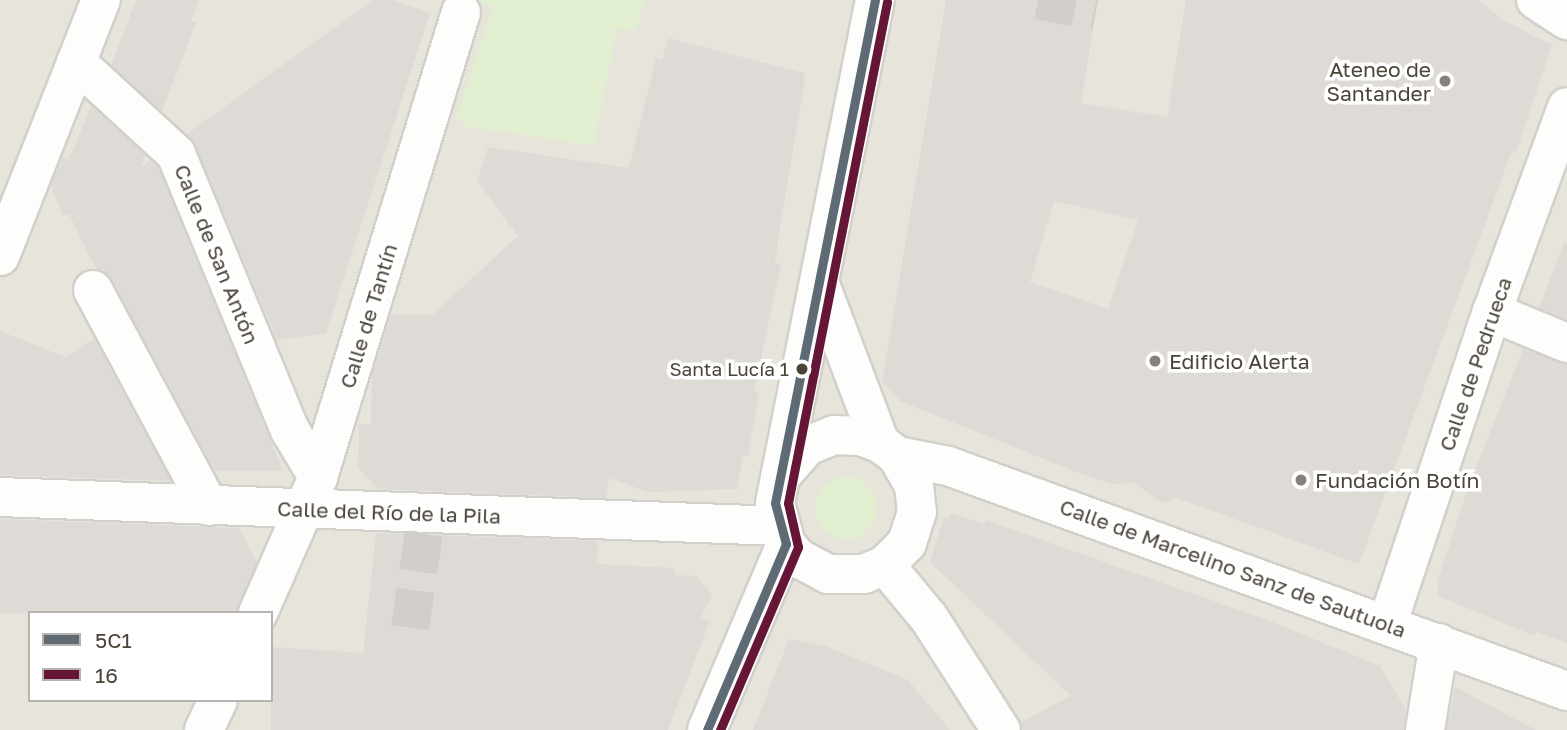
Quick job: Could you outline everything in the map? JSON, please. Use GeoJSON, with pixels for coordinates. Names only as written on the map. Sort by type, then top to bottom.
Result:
{"type":"FeatureCollection","features":[{"type":"Feature","properties":{"kind":"street"},"geometry":{"type":"LineString","coordinates":[[0,256],[75,62],[102,0]]}},
{"type":"Feature","properties":{"kind":"street"},"geometry":{"type":"LineString","coordinates":[[821,287],[888,450],[914,485],[917,512],[906,543],[885,565],[864,574],[828,574],[798,558],[782,535],[775,503],[821,287],[874,0]]}},
{"type":"Feature","properties":{"kind":"street"},"geometry":{"type":"LineString","coordinates":[[1536,0],[1567,20]]}},
{"type":"Feature","properties":{"kind":"street","name":"Calle de Tantín"},"geometry":{"type":"LineString","coordinates":[[259,611],[309,493],[461,13]]}},
{"type":"Feature","properties":{"kind":"street","name":"Calle de San Antón"},"geometry":{"type":"LineString","coordinates":[[75,62],[176,154],[290,430],[309,493]]}},
{"type":"Feature","properties":{"kind":"street","name":"Calle de Pedrueca"},"geometry":{"type":"LineString","coordinates":[[1388,622],[1492,312],[1567,107]]}},
{"type":"Feature","properties":{"kind":"street"},"geometry":{"type":"LineString","coordinates":[[93,290],[209,506]]}},
{"type":"Feature","properties":{"kind":"street"},"geometry":{"type":"LineString","coordinates":[[1492,312],[1567,343]]}},
{"type":"Feature","properties":{"kind":"street"},"geometry":{"type":"LineString","coordinates":[[780,477],[807,446],[834,435],[860,436],[888,450]]}},
{"type":"Feature","properties":{"kind":"street","name":"Calle de Marcelino Sanz de Sautuola"},"geometry":{"type":"LineString","coordinates":[[888,450],[948,466],[1388,622],[1567,691]]}},
{"type":"Feature","properties":{"kind":"street","name":"Calle del Río de la Pila"},"geometry":{"type":"LineString","coordinates":[[0,497],[209,506],[309,493],[782,535]]}},
{"type":"Feature","properties":{"kind":"street"},"geometry":{"type":"LineString","coordinates":[[707,730],[782,535]]}},
{"type":"Feature","properties":{"kind":"street"},"geometry":{"type":"LineString","coordinates":[[885,565],[929,618],[1001,730]]}},
{"type":"Feature","properties":{"kind":"street"},"geometry":{"type":"LineString","coordinates":[[1425,730],[1439,643]]}},
{"type":"Feature","properties":{"kind":"street"},"geometry":{"type":"LineString","coordinates":[[204,730],[217,702]]}},
{"type":"Feature","properties":{"kind":"shaded area"},"geometry":{"type":"Polygon","coordinates":[[[0,0],[1567,0],[1567,730],[0,730],[0,0]]]}},
{"type":"Feature","properties":{"kind":"green space"},"geometry":{"type":"Polygon","coordinates":[[[463,0],[644,0],[636,31],[617,29],[594,146],[464,126],[465,121],[456,119],[493,6],[463,0]]]}},
{"type":"Feature","properties":{"kind":"green space"},"geometry":{"type":"Polygon","coordinates":[[[840,477],[852,477],[868,486],[875,496],[875,520],[868,530],[852,539],[840,539],[829,534],[820,525],[815,514],[815,502],[820,491],[829,482],[840,477]]]}},
{"type":"Feature","properties":{"kind":"building"},"geometry":{"type":"Polygon","coordinates":[[[136,0],[199,0],[191,21],[196,23],[162,111],[111,65],[136,0]]]}},
{"type":"Feature","properties":{"kind":"building"},"geometry":{"type":"Polygon","coordinates":[[[373,0],[391,0],[430,13],[326,333],[277,340],[196,146],[187,134],[373,0]]]}},
{"type":"Feature","properties":{"kind":"building"},"geometry":{"type":"Polygon","coordinates":[[[946,0],[1098,0],[1081,103],[1167,117],[1186,0],[1479,0],[1501,19],[1552,45],[1516,153],[1512,151],[1359,564],[1177,498],[1162,503],[1134,483],[1111,484],[1081,474],[900,401],[882,382],[946,0]],[[1054,201],[1030,282],[1108,309],[1138,220],[1054,201]]]}},
{"type":"Feature","properties":{"kind":"building"},"geometry":{"type":"Polygon","coordinates":[[[668,38],[804,73],[775,263],[781,264],[754,392],[759,393],[748,456],[743,455],[737,489],[648,492],[609,478],[606,498],[378,489],[358,468],[359,424],[371,425],[372,375],[391,314],[432,315],[518,236],[477,181],[488,147],[629,168],[656,58],[662,59],[668,38]]]}},
{"type":"Feature","properties":{"kind":"building"},"geometry":{"type":"Polygon","coordinates":[[[91,106],[145,155],[140,168],[151,160],[158,167],[283,471],[215,471],[112,280],[96,269],[69,214],[63,216],[51,186],[63,157],[69,160],[91,106]]]}},
{"type":"Feature","properties":{"kind":"building"},"geometry":{"type":"Polygon","coordinates":[[[1564,243],[1567,243],[1567,319],[1539,308],[1564,243]]]}},
{"type":"Feature","properties":{"kind":"building"},"geometry":{"type":"Polygon","coordinates":[[[0,331],[65,357],[94,339],[171,481],[0,475],[0,331]]]}},
{"type":"Feature","properties":{"kind":"building"},"geometry":{"type":"Polygon","coordinates":[[[1523,349],[1567,364],[1567,643],[1536,632],[1535,636],[1438,596],[1438,580],[1468,488],[1523,349]]]}},
{"type":"Feature","properties":{"kind":"building"},"geometry":{"type":"Polygon","coordinates":[[[951,513],[984,524],[986,520],[1270,621],[1380,666],[1406,710],[1404,730],[1023,730],[1021,722],[1071,696],[930,562],[944,517],[949,519],[951,513]]]}},
{"type":"Feature","properties":{"kind":"building"},"geometry":{"type":"Polygon","coordinates":[[[0,519],[239,528],[257,562],[237,611],[0,613],[0,519]]]}},
{"type":"Feature","properties":{"kind":"building"},"geometry":{"type":"Polygon","coordinates":[[[376,533],[599,541],[596,564],[675,568],[675,575],[696,576],[712,595],[701,618],[710,621],[668,730],[271,730],[273,647],[363,653],[376,533]]]}},
{"type":"Feature","properties":{"kind":"building"},"geometry":{"type":"Polygon","coordinates":[[[789,639],[825,646],[908,680],[950,730],[753,730],[789,639]]]}},
{"type":"Feature","properties":{"kind":"building"},"geometry":{"type":"Polygon","coordinates":[[[1455,687],[1536,730],[1447,730],[1455,687]]]}},
{"type":"Feature","properties":{"kind":"tunnel"},"geometry":{"type":"LineString","coordinates":[[1038,0],[1096,12]]}},
{"type":"Feature","properties":{"kind":"tunnel"},"geometry":{"type":"LineString","coordinates":[[410,628],[427,512]]}},
{"type":"Feature","properties":{"kind":"transit line","name":"5C1"},"geometry":{"type":"LineString","coordinates":[[786,544],[775,503],[875,0]]}},
{"type":"Feature","properties":{"kind":"transit line","name":"16"},"geometry":{"type":"LineString","coordinates":[[720,730],[798,547],[788,503],[887,2]]}},
{"type":"Feature","properties":{"kind":"transit line","name":"5C1"},"geometry":{"type":"LineString","coordinates":[[707,730],[786,544]]}},
{"type":"Feature","properties":{"kind":"place","name":"Ateneo de Santander"},"geometry":{"type":"Point","coordinates":[1445,81]}},
{"type":"Feature","properties":{"kind":"place","name":"Edificio Alerta"},"geometry":{"type":"Point","coordinates":[1155,361]}},
{"type":"Feature","properties":{"kind":"place","name":"Santa Lucía 1"},"geometry":{"type":"Point","coordinates":[802,369]}},
{"type":"Feature","properties":{"kind":"place","name":"Fundación Botín"},"geometry":{"type":"Point","coordinates":[1301,480]}}]}
